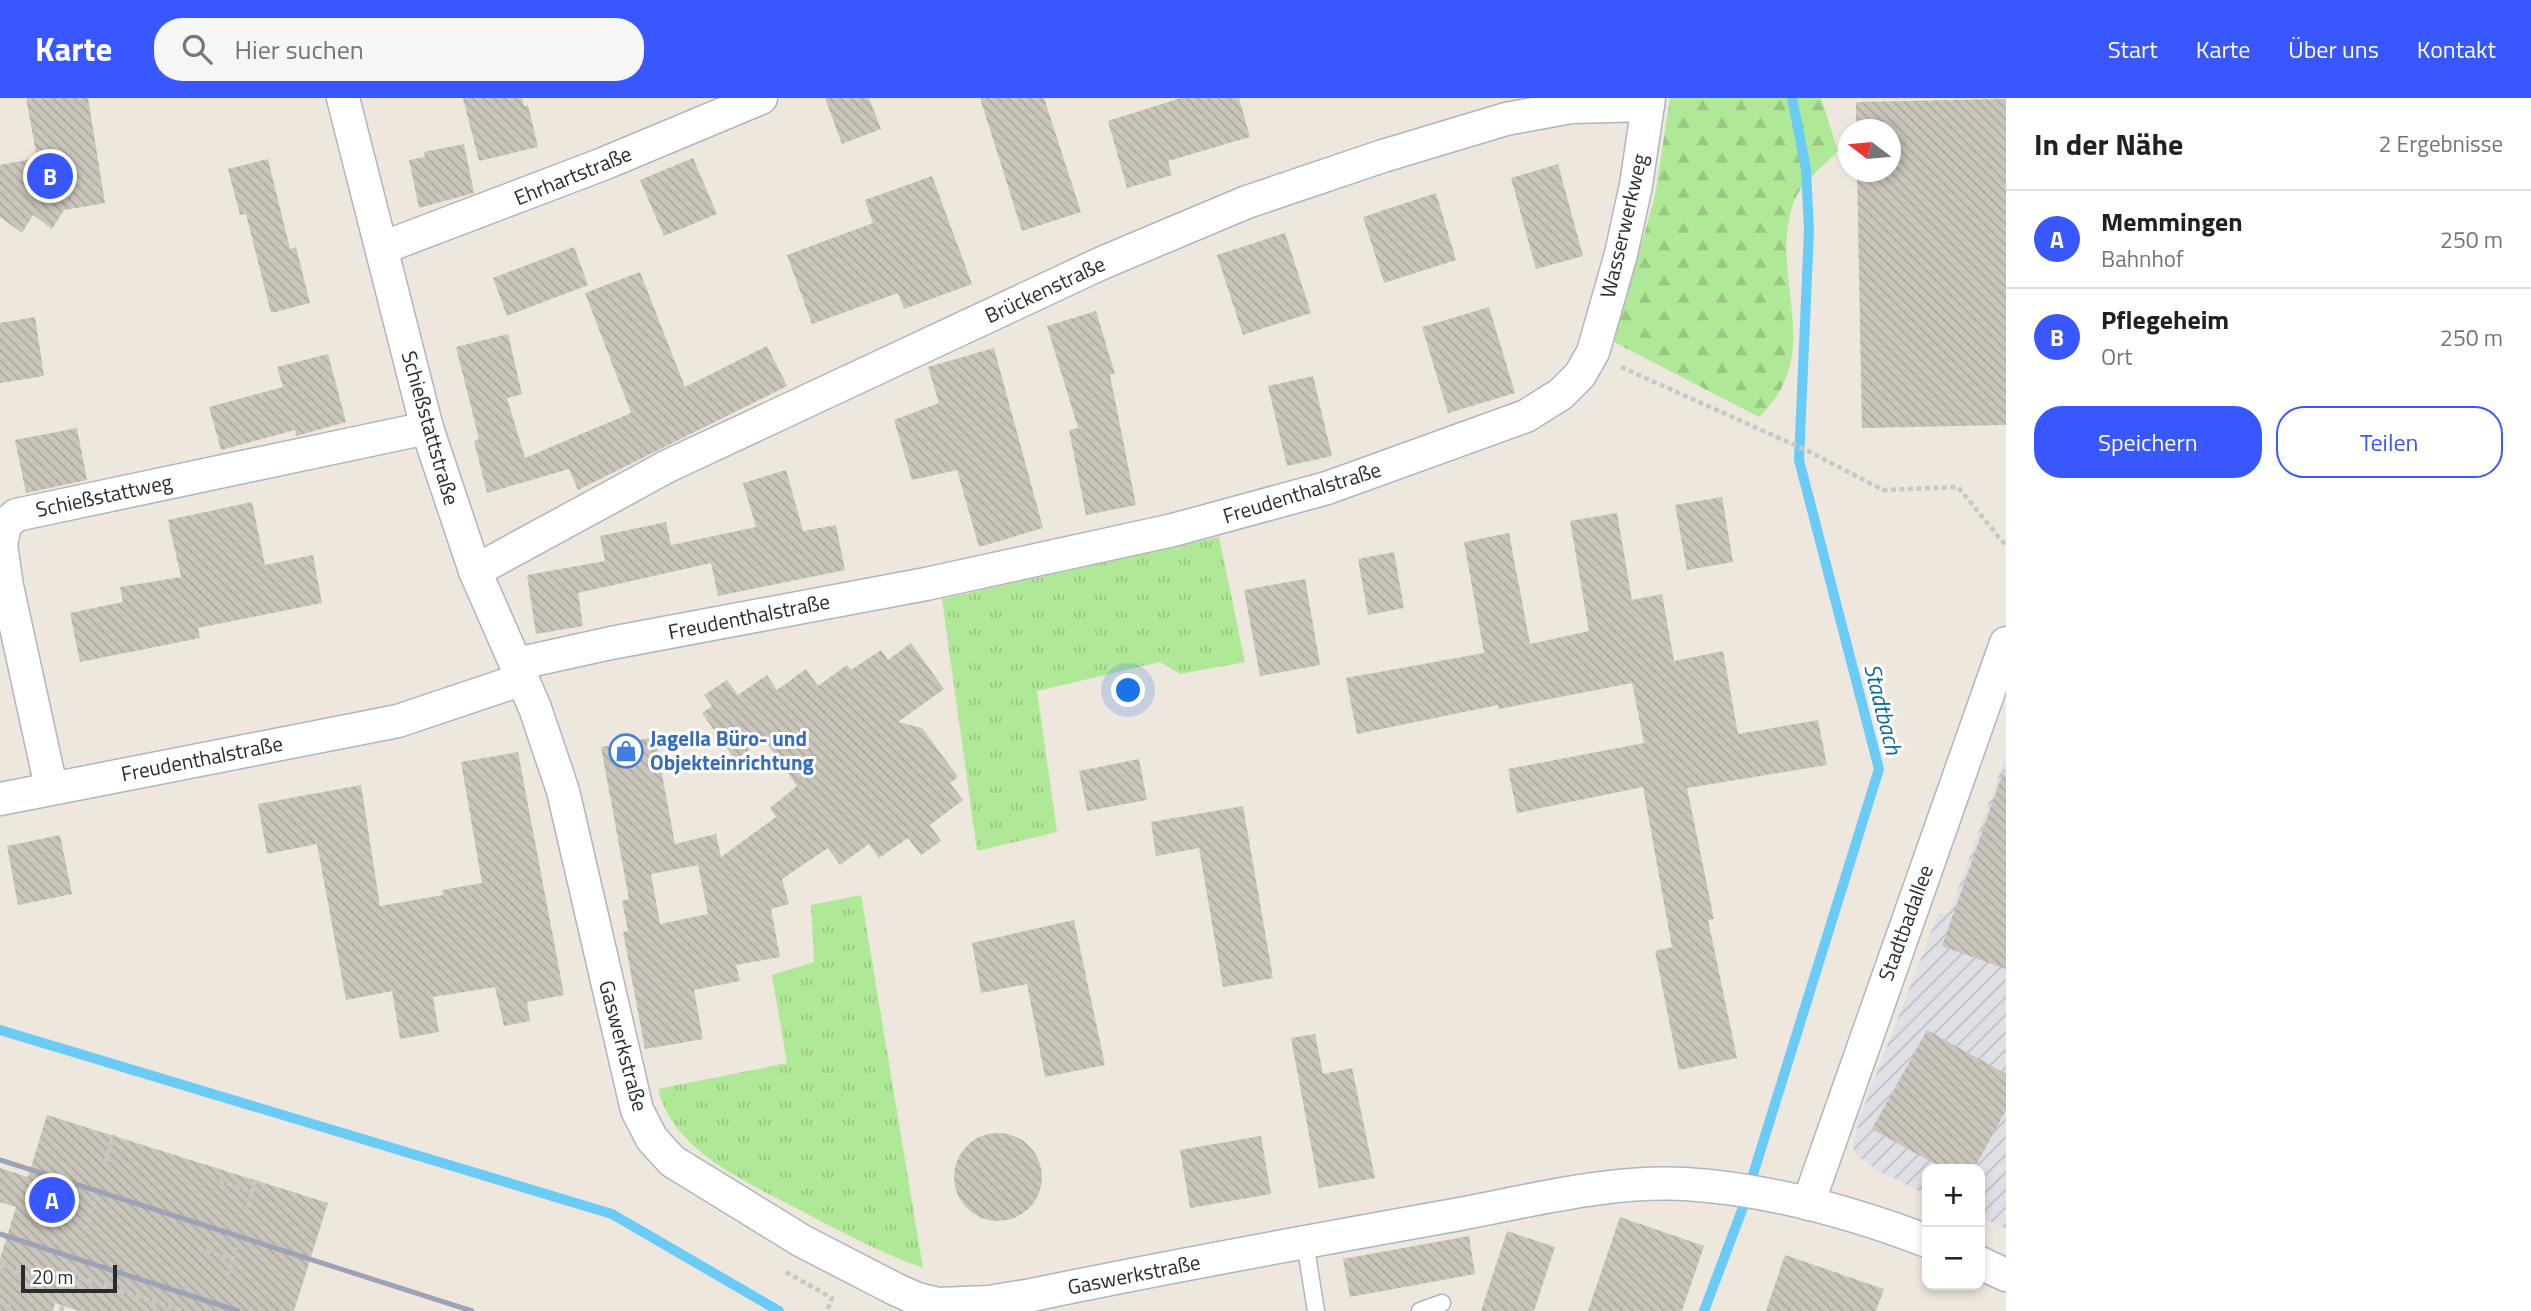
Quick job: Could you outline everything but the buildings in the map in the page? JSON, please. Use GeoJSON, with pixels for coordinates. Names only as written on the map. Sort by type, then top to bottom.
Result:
{"type":"FeatureCollection","features":[{"type":"Feature","properties":{"kind":"street","name":"Schießstattstraße"},"geometry":{"type":"LineString","coordinates":[[343,98],[427,428],[475,571],[550,747]]}},
{"type":"Feature","properties":{"kind":"street","name":"Ehrhartstraße"},"geometry":{"type":"LineString","coordinates":[[382,248],[603,164],[761,98]]}},
{"type":"Feature","properties":{"kind":"street","name":"Wasserwerkweg"},"geometry":{"type":"LineString","coordinates":[[1592,352],[1623,242],[1649,101]]}},
{"type":"Feature","properties":{"kind":"street","name":"Brückenstraße"},"geometry":{"type":"LineString","coordinates":[[475,571],[668,466],[1102,263],[1247,202],[1383,156],[1506,119],[1571,107],[1649,101]]}},
{"type":"Feature","properties":{"kind":"street","name":"Freudenthalstraße"},"geometry":{"type":"LineString","coordinates":[[0,799],[398,721],[519,671],[611,643],[926,584],[1278,503],[1377,471],[1526,416],[1561,394],[1580,375],[1592,352]]}},
{"type":"Feature","properties":{"kind":"street","name":"Schießstattweg"},"geometry":{"type":"LineString","coordinates":[[51,787],[7,586],[1,545],[5,525],[16,515],[427,428]]}},
{"type":"Feature","properties":{"kind":"street","name":"Stadtbadallee"},"geometry":{"type":"LineString","coordinates":[[1808,1204],[2006,643]]}},
{"type":"Feature","properties":{"kind":"street","name":"Gaswerkstraße"},"geometry":{"type":"LineString","coordinates":[[550,747],[563,791],[637,1110],[652,1139],[672,1161],[691,1174],[802,1241],[917,1299],[939,1304],[989,1302],[1607,1188],[1650,1184],[1726,1188],[1769,1196],[1808,1204],[1922,1239]]}},
{"type":"Feature","properties":{"kind":"street"},"geometry":{"type":"LineString","coordinates":[[1985,1265],[2006,1275]]}},
{"type":"Feature","properties":{"kind":"lane"},"geometry":{"type":"LineString","coordinates":[[1306,1242],[1316,1311]]}},
{"type":"Feature","properties":{"kind":"lane"},"geometry":{"type":"LineString","coordinates":[[1420,1311],[1442,1303]]}},
{"type":"Feature","properties":{"kind":"path"},"geometry":{"type":"LineString","coordinates":[[1592,352],[1831,462],[1882,490],[1958,486],[2006,545]]}},
{"type":"Feature","properties":{"kind":"path"},"geometry":{"type":"LineString","coordinates":[[106,1161],[114,1135]]}},
{"type":"Feature","properties":{"kind":"path"},"geometry":{"type":"LineString","coordinates":[[110,1147],[119,1150]]}},
{"type":"Feature","properties":{"kind":"path"},"geometry":{"type":"LineString","coordinates":[[248,1207],[256,1179]]}},
{"type":"Feature","properties":{"kind":"path"},"geometry":{"type":"LineString","coordinates":[[219,1181],[252,1192]]}},
{"type":"Feature","properties":{"kind":"path"},"geometry":{"type":"LineString","coordinates":[[85,1230],[95,1197]]}},
{"type":"Feature","properties":{"kind":"path"},"geometry":{"type":"LineString","coordinates":[[90,1214],[99,1217]]}},
{"type":"Feature","properties":{"kind":"path"},"geometry":{"type":"LineString","coordinates":[[227,1276],[237,1242]]}},
{"type":"Feature","properties":{"kind":"path"},"geometry":{"type":"LineString","coordinates":[[198,1248],[232,1259]]}},
{"type":"Feature","properties":{"kind":"path"},"geometry":{"type":"LineString","coordinates":[[0,1265],[76,1290]]}},
{"type":"Feature","properties":{"kind":"path"},"geometry":{"type":"LineString","coordinates":[[61,1311],[74,1265]]}},
{"type":"Feature","properties":{"kind":"path"},"geometry":{"type":"LineString","coordinates":[[785,1271],[832,1298],[827,1311]]}},
{"type":"Feature","properties":{"kind":"path"},"geometry":{"type":"LineString","coordinates":[[71,1275],[184,1311]]}},
{"type":"Feature","properties":{"kind":"path"},"geometry":{"type":"LineString","coordinates":[[0,1299],[13,1311]]}},
{"type":"Feature","properties":{"kind":"shaded area"},"geometry":{"type":"Polygon","coordinates":[[[2006,755],[2006,1229],[1985,1219],[1985,1164],[1922,1164],[1922,1192],[1877,1170],[1856,1155],[1853,1147],[1859,1119],[1938,914],[1950,912],[2006,755]]]}},
{"type":"Feature","properties":{"kind":"green space"},"geometry":{"type":"Polygon","coordinates":[[[1670,98],[1821,98],[1838,151],[1808,180],[1795,199],[1788,228],[1787,256],[1793,339],[1790,365],[1779,392],[1759,417],[1614,342],[1655,196],[1670,98]]]}},
{"type":"Feature","properties":{"kind":"green space"},"geometry":{"type":"Polygon","coordinates":[[[1219,537],[1245,662],[1180,674],[1160,662],[1037,691],[1057,832],[977,851],[942,599],[1219,537]]]}},
{"type":"Feature","properties":{"kind":"green space"},"geometry":{"type":"Polygon","coordinates":[[[861,895],[923,1268],[840,1231],[731,1173],[694,1146],[678,1129],[666,1110],[658,1089],[787,1063],[772,975],[814,962],[811,905],[861,895]]]}},
{"type":"Feature","properties":{"kind":"waterway","name":"Stadtbach"},"geometry":{"type":"LineString","coordinates":[[1704,1311],[1742,1210],[1879,769],[1799,460],[1809,230],[1806,169],[1792,98]]}},
{"type":"Feature","properties":{"kind":"waterway"},"geometry":{"type":"LineString","coordinates":[[0,1030],[612,1214],[779,1311]]}},
{"type":"Feature","properties":{"kind":"railway"},"geometry":{"type":"LineString","coordinates":[[0,1160],[472,1311]]}},
{"type":"Feature","properties":{"kind":"railway"},"geometry":{"type":"LineString","coordinates":[[0,1234],[238,1311]]}},
{"type":"Feature","properties":{"kind":"place","name":"Pflegeheim"},"geometry":{"type":"Point","coordinates":[50,176]}},
{"type":"Feature","properties":{"kind":"place","name":"Jagella Büro- und Objekteinrichtung"},"geometry":{"type":"Point","coordinates":[626,751]}},
{"type":"Feature","properties":{"kind":"place","name":"Memmingen"},"geometry":{"type":"Point","coordinates":[52,1200]}}]}
